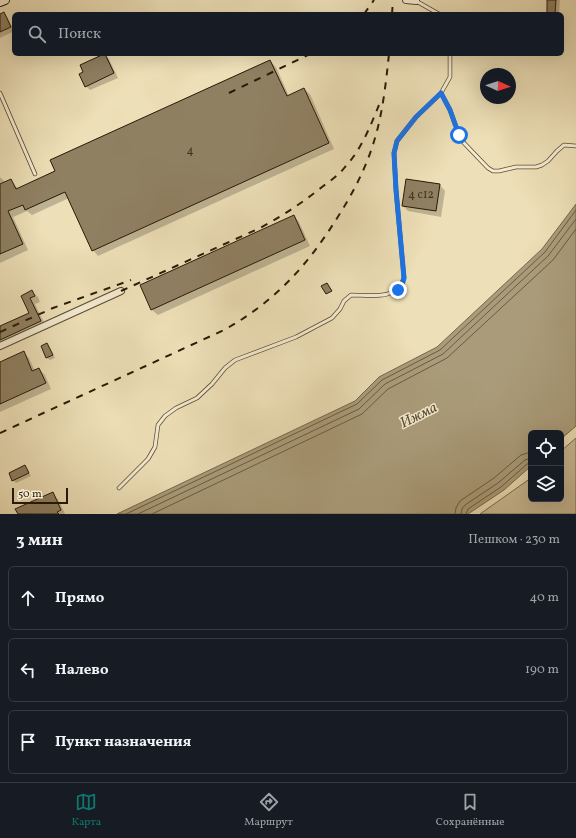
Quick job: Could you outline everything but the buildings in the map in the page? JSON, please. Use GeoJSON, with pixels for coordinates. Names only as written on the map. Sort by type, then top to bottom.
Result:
{"type":"FeatureCollection","features":[{"type":"Feature","properties":{"kind":"main road"},"geometry":{"type":"LineString","coordinates":[[0,2],[5,0]]}},
{"type":"Feature","properties":{"kind":"street"},"geometry":{"type":"LineString","coordinates":[[406,0],[418,0]]}},
{"type":"Feature","properties":{"kind":"street"},"geometry":{"type":"LineString","coordinates":[[0,346],[121,291]]}},
{"type":"Feature","properties":{"kind":"lane"},"geometry":{"type":"LineString","coordinates":[[418,0],[436,12]]}},
{"type":"Feature","properties":{"kind":"lane"},"geometry":{"type":"LineString","coordinates":[[119,488],[148,459],[155,447],[158,425],[164,416],[176,408],[197,398],[212,384],[225,368],[235,360],[296,337],[332,318],[340,309],[344,301],[351,295],[387,295],[398,290],[402,285],[404,278],[394,153],[397,141],[416,117],[441,93],[450,77],[450,56]]}},
{"type":"Feature","properties":{"kind":"lane"},"geometry":{"type":"LineString","coordinates":[[0,93],[35,174]]}},
{"type":"Feature","properties":{"kind":"lane"},"geometry":{"type":"LineString","coordinates":[[441,93],[464,143],[488,168],[493,171],[499,172],[516,166],[542,165],[564,145],[576,146]]}},
{"type":"Feature","properties":{"kind":"shaded area"},"geometry":{"type":"Polygon","coordinates":[[[576,438],[576,514],[480,514],[528,480],[528,502],[564,502],[564,448],[576,438]]]}},
{"type":"Feature","properties":{"kind":"water","name":"Ижма"},"geometry":{"type":"Polygon","coordinates":[[[576,204],[576,426],[564,436],[564,430],[528,430],[528,469],[504,490],[468,514],[117,514],[355,401],[379,377],[437,347],[542,249],[576,204]]]}},
{"type":"Feature","properties":{"kind":"railway"},"geometry":{"type":"LineString","coordinates":[[365,12],[374,0]]}},
{"type":"Feature","properties":{"kind":"railway"},"geometry":{"type":"LineString","coordinates":[[392,12],[393,0]]}},
{"type":"Feature","properties":{"kind":"railway"},"geometry":{"type":"LineString","coordinates":[[229,93],[306,56]]}},
{"type":"Feature","properties":{"kind":"railway"},"geometry":{"type":"LineString","coordinates":[[0,433],[224,330],[243,319],[275,294],[303,266],[315,250],[339,215],[360,178],[378,128],[389,56]]}},
{"type":"Feature","properties":{"kind":"railway"},"geometry":{"type":"LineString","coordinates":[[121,291],[260,228],[307,198],[343,170],[351,160],[365,138],[379,105]]}},
{"type":"Feature","properties":{"kind":"railway"},"geometry":{"type":"LineString","coordinates":[[0,332],[53,308],[131,280]]}},
{"type":"Feature","properties":{"kind":"route"},"geometry":{"type":"LineString","coordinates":[[398,290],[402,285],[404,278],[394,153],[397,141],[416,117],[441,93],[450,110],[459,135]]}}]}
